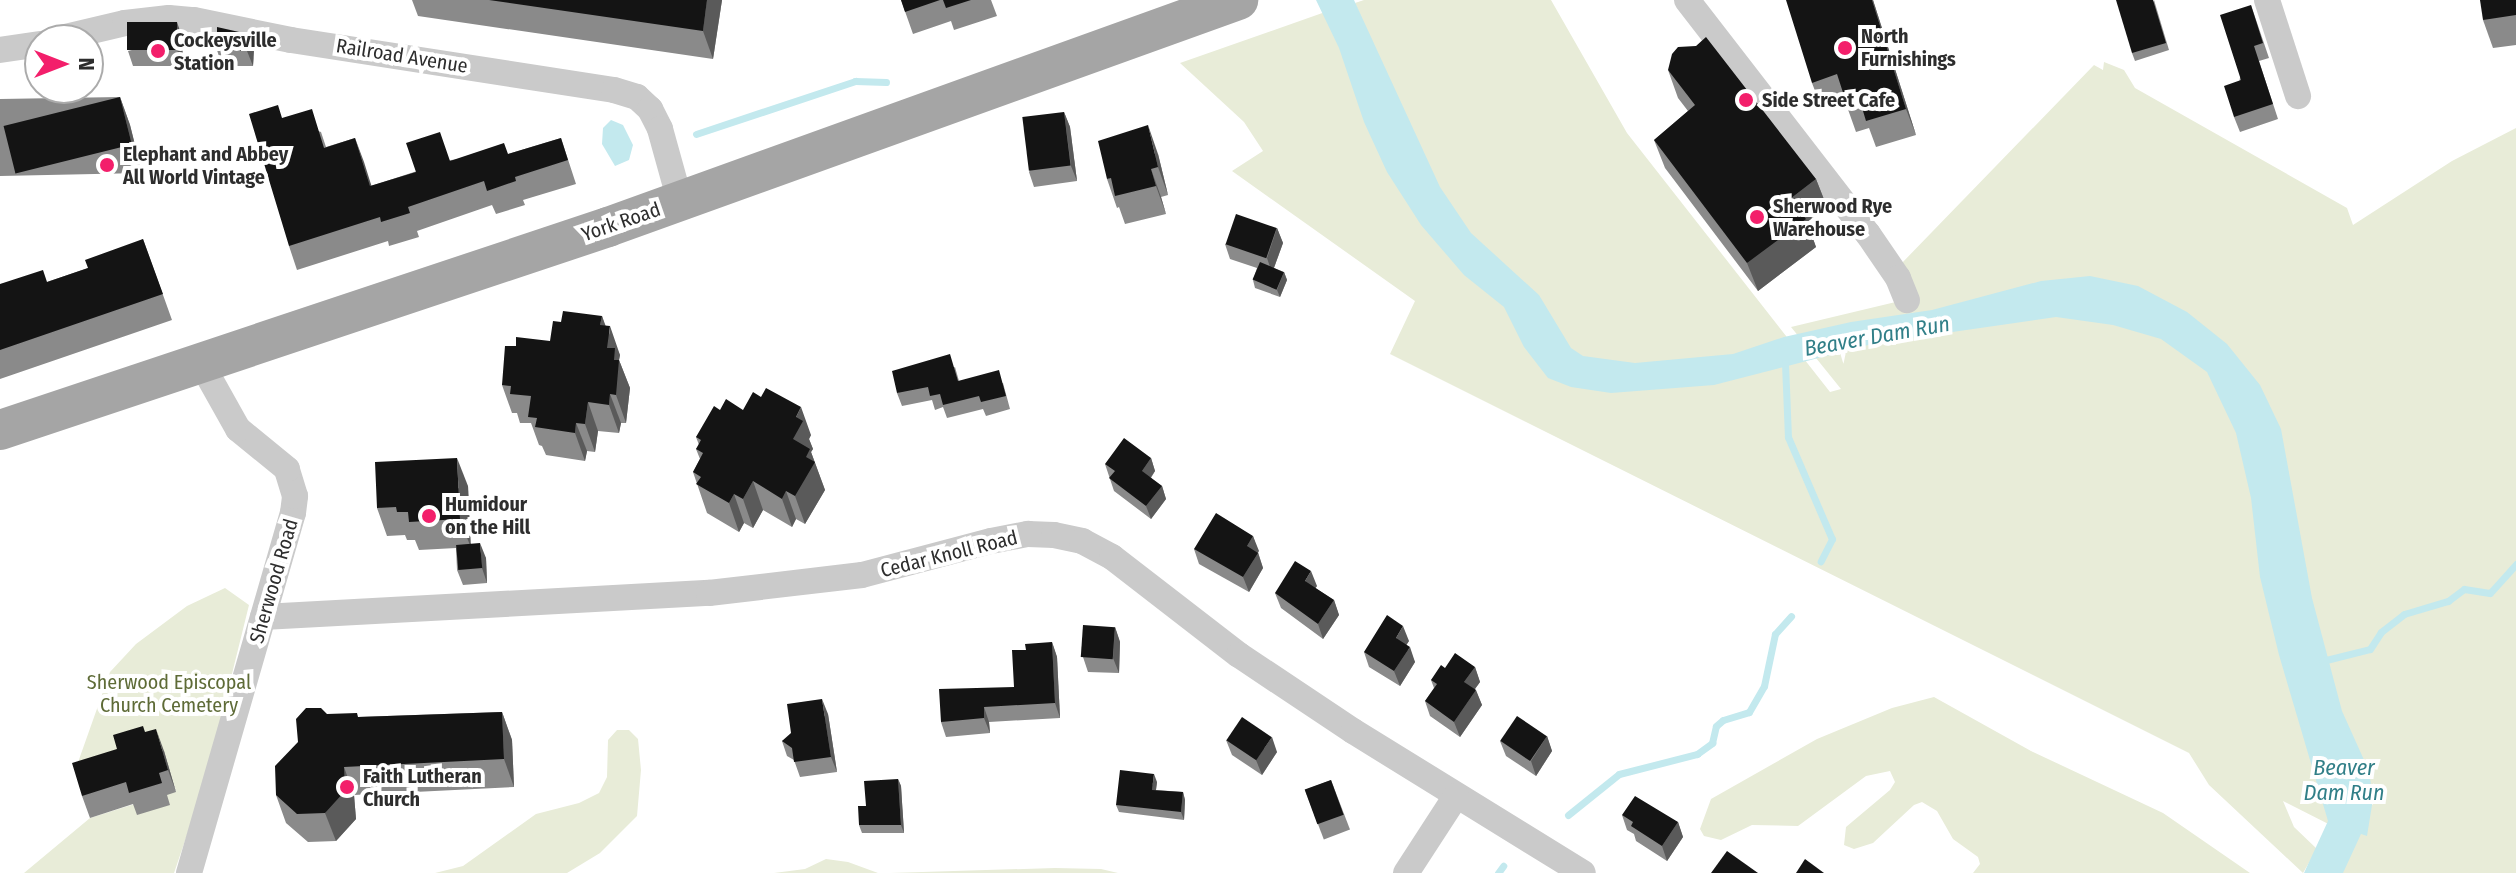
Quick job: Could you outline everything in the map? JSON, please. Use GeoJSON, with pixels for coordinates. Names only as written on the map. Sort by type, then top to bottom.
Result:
{"type":"FeatureCollection","features":[{"type":"Feature","properties":{"kind":"main road","name":"York Road"},"geometry":{"type":"LineString","coordinates":[[0,430],[680,201],[1222,6]]}},
{"type":"Feature","properties":{"kind":"street"},"geometry":{"type":"LineString","coordinates":[[1687,0],[1868,234],[1898,278],[1907,300]]}},
{"type":"Feature","properties":{"kind":"street"},"geometry":{"type":"LineString","coordinates":[[2267,0],[2298,96]]}},
{"type":"Feature","properties":{"kind":"street","name":"Railroad Avenue"},"geometry":{"type":"LineString","coordinates":[[104,28],[169,18],[194,20],[291,40],[614,90],[637,97],[650,109],[660,129],[680,201]]}},
{"type":"Feature","properties":{"kind":"street"},"geometry":{"type":"LineString","coordinates":[[0,50],[24,46]]}},
{"type":"Feature","properties":{"kind":"street","name":"Sherwood Road"},"geometry":{"type":"LineString","coordinates":[[189,873],[293,513],[293,480],[277,458],[238,429],[201,363]]}},
{"type":"Feature","properties":{"kind":"street","name":"Cedar Knoll Road"},"geometry":{"type":"LineString","coordinates":[[263,617],[644,598],[761,588],[862,575],[1028,534],[1054,535],[1082,541],[1112,557],[1239,655],[1456,796],[1583,873]]}},
{"type":"Feature","properties":{"kind":"street"},"geometry":{"type":"LineString","coordinates":[[1406,873],[1456,796]]}},
{"type":"Feature","properties":{"kind":"green space"},"geometry":{"type":"Polygon","coordinates":[[[1364,0],[1551,0],[1627,133],[1830,392],[1841,389],[1791,327],[1904,300],[1900,265],[2094,65],[2103,70],[2104,62],[2124,70],[2135,88],[2347,208],[2353,225],[2452,161],[2516,128],[2516,873],[2328,873],[2358,839],[2283,801],[2294,827],[2317,849],[2303,873],[2209,785],[2189,753],[1390,354],[1415,301],[1232,171],[1263,151],[1244,122],[1180,63],[1328,11],[1365,26],[1355,3],[1364,0]]]}},
{"type":"Feature","properties":{"kind":"green space","name":"Sherwood Episcopal Church Cemetery"},"geometry":{"type":"Polygon","coordinates":[[[225,588],[249,605],[206,779],[174,873],[24,873],[90,818],[176,791],[163,751],[76,768],[110,672],[136,644],[187,606],[225,588]]]}},
{"type":"Feature","properties":{"kind":"green space"},"geometry":{"type":"Polygon","coordinates":[[[1934,697],[2031,751],[2163,813],[2250,873],[1973,873],[1980,864],[1978,857],[1953,839],[1937,811],[1922,802],[1914,805],[1873,843],[1854,849],[1844,845],[1846,827],[1890,790],[1895,782],[1890,771],[1866,776],[1798,826],[1752,825],[1721,840],[1704,836],[1700,829],[1711,799],[1817,739],[1892,708],[1934,697]]]}},
{"type":"Feature","properties":{"kind":"green space"},"geometry":{"type":"Polygon","coordinates":[[[617,730],[629,730],[638,739],[641,770],[637,816],[600,853],[567,873],[435,873],[463,866],[536,814],[579,803],[599,793],[607,777],[608,740],[617,730]]]}},
{"type":"Feature","properties":{"kind":"green space"},"geometry":{"type":"Polygon","coordinates":[[[826,859],[848,862],[878,873],[774,873],[805,869],[826,859]]]}},
{"type":"Feature","properties":{"kind":"green space"},"geometry":{"type":"Polygon","coordinates":[[[1101,869],[1118,873],[890,873],[1101,869]]]}},
{"type":"Feature","properties":{"kind":"water","name":"Beaver Dam Run"},"geometry":{"type":"Polygon","coordinates":[[[1316,0],[1354,0],[1440,187],[1471,233],[1539,295],[1571,348],[1583,356],[1635,363],[1733,354],[1784,337],[1851,322],[1932,310],[2041,281],[2090,276],[2138,286],[2187,312],[2227,344],[2260,385],[2281,429],[2312,598],[2342,711],[2369,771],[2373,799],[2367,836],[2361,834],[2343,873],[2304,873],[2328,821],[2279,655],[2260,577],[2251,498],[2236,433],[2207,372],[2161,339],[2113,325],[2056,317],[1876,343],[1714,385],[1611,393],[1571,387],[1548,378],[1524,347],[1504,307],[1464,275],[1421,225],[1387,172],[1364,122],[1339,48],[1316,0]]]}},
{"type":"Feature","properties":{"kind":"water"},"geometry":{"type":"Polygon","coordinates":[[[611,120],[623,125],[633,145],[629,160],[615,166],[602,144],[603,128],[611,120]]]}},
{"type":"Feature","properties":{"kind":"building"},"geometry":{"type":"Polygon","coordinates":[[[489,0],[707,0],[703,31],[489,0]]]}},
{"type":"Feature","properties":{"kind":"building"},"geometry":{"type":"Polygon","coordinates":[[[901,0],[940,0],[905,12],[901,0]]]}},
{"type":"Feature","properties":{"kind":"building"},"geometry":{"type":"Polygon","coordinates":[[[943,0],[971,0],[946,8],[943,0]]]}},
{"type":"Feature","properties":{"kind":"building","name":"North Furnishings"},"geometry":{"type":"Polygon","coordinates":[[[1786,0],[1872,0],[1906,109],[1866,121],[1860,101],[1847,105],[1837,74],[1812,83],[1786,0]]]}},
{"type":"Feature","properties":{"kind":"building"},"geometry":{"type":"Polygon","coordinates":[[[2116,0],[2153,0],[2166,43],[2132,53],[2116,0]]]}},
{"type":"Feature","properties":{"kind":"building"},"geometry":{"type":"Polygon","coordinates":[[[2480,0],[2516,0],[2516,15],[2483,20],[2480,0]]]}},
{"type":"Feature","properties":{"kind":"building"},"geometry":{"type":"Polygon","coordinates":[[[2251,5],[2263,43],[2254,46],[2273,104],[2234,117],[2224,86],[2241,80],[2220,15],[2251,5]]]}},
{"type":"Feature","properties":{"kind":"building"},"geometry":{"type":"Polygon","coordinates":[[[127,22],[177,22],[177,50],[127,50],[127,22]]]}},
{"type":"Feature","properties":{"kind":"building"},"geometry":{"type":"Polygon","coordinates":[[[217,27],[248,34],[247,51],[217,50],[217,27]]]}},
{"type":"Feature","properties":{"kind":"building"},"geometry":{"type":"Polygon","coordinates":[[[1706,37],[1816,179],[1790,199],[1806,219],[1747,263],[1654,140],[1695,105],[1668,70],[1672,54],[1678,47],[1696,46],[1706,37]]]}},
{"type":"Feature","properties":{"kind":"building"},"geometry":{"type":"Polygon","coordinates":[[[120,97],[132,145],[15,174],[4,126],[92,104],[104,104],[104,101],[120,97]]]}},
{"type":"Feature","properties":{"kind":"building"},"geometry":{"type":"Polygon","coordinates":[[[278,105],[282,118],[312,109],[324,148],[355,138],[370,186],[416,172],[406,143],[440,132],[450,161],[504,143],[508,154],[561,138],[568,160],[515,177],[516,181],[487,191],[484,181],[408,207],[410,213],[381,222],[380,217],[289,246],[249,114],[278,105]]]}},
{"type":"Feature","properties":{"kind":"building"},"geometry":{"type":"Polygon","coordinates":[[[1064,112],[1071,166],[1029,171],[1022,117],[1064,112]]]}},
{"type":"Feature","properties":{"kind":"building"},"geometry":{"type":"Polygon","coordinates":[[[1148,125],[1158,167],[1151,169],[1156,186],[1115,196],[1111,178],[1107,179],[1098,141],[1148,125]]]}},
{"type":"Feature","properties":{"kind":"building"},"geometry":{"type":"Polygon","coordinates":[[[1236,214],[1277,228],[1266,258],[1226,244],[1236,214]]]}},
{"type":"Feature","properties":{"kind":"building"},"geometry":{"type":"Polygon","coordinates":[[[143,239],[163,294],[0,350],[0,284],[43,270],[47,282],[88,268],[85,260],[143,239]]]}},
{"type":"Feature","properties":{"kind":"building"},"geometry":{"type":"Polygon","coordinates":[[[1260,262],[1284,272],[1277,290],[1253,279],[1260,262]]]}},
{"type":"Feature","properties":{"kind":"building"},"geometry":{"type":"Polygon","coordinates":[[[563,311],[602,316],[600,325],[610,326],[607,348],[615,348],[614,360],[619,360],[616,395],[610,394],[609,405],[588,402],[585,424],[576,423],[575,433],[535,427],[537,418],[528,417],[531,396],[510,394],[511,386],[502,385],[505,346],[516,346],[516,337],[550,341],[553,321],[561,322],[563,311]]]}},
{"type":"Feature","properties":{"kind":"building"},"geometry":{"type":"Polygon","coordinates":[[[950,354],[958,381],[999,370],[1006,396],[981,402],[979,396],[943,405],[940,394],[930,396],[928,387],[897,393],[892,371],[950,354]]]}},
{"type":"Feature","properties":{"kind":"building"},"geometry":{"type":"Polygon","coordinates":[[[766,388],[801,407],[796,417],[803,421],[793,439],[810,449],[806,457],[815,462],[795,496],[786,491],[782,499],[753,481],[743,499],[734,494],[729,503],[696,484],[701,477],[693,472],[703,453],[696,449],[701,440],[696,437],[714,406],[720,410],[726,399],[743,410],[753,392],[761,397],[766,388]]]}},
{"type":"Feature","properties":{"kind":"building"},"geometry":{"type":"Polygon","coordinates":[[[1124,438],[1151,458],[1142,471],[1162,486],[1146,506],[1109,478],[1115,471],[1105,464],[1124,438]]]}},
{"type":"Feature","properties":{"kind":"building"},"geometry":{"type":"Polygon","coordinates":[[[457,458],[460,519],[409,522],[408,512],[397,512],[396,507],[377,508],[375,462],[457,458]]]}},
{"type":"Feature","properties":{"kind":"building"},"geometry":{"type":"Polygon","coordinates":[[[1216,513],[1253,536],[1247,546],[1258,553],[1243,577],[1194,549],[1216,513]]]}},
{"type":"Feature","properties":{"kind":"building"},"geometry":{"type":"Polygon","coordinates":[[[480,543],[482,568],[458,570],[456,545],[480,543]]]}},
{"type":"Feature","properties":{"kind":"building"},"geometry":{"type":"Polygon","coordinates":[[[1295,561],[1311,571],[1305,581],[1334,600],[1318,624],[1275,593],[1295,561]]]}},
{"type":"Feature","properties":{"kind":"building"},"geometry":{"type":"Polygon","coordinates":[[[1387,615],[1403,626],[1396,638],[1410,647],[1394,671],[1364,652],[1387,615]]]}},
{"type":"Feature","properties":{"kind":"building"},"geometry":{"type":"Polygon","coordinates":[[[1083,625],[1115,627],[1113,659],[1081,657],[1083,625]]]}},
{"type":"Feature","properties":{"kind":"building"},"geometry":{"type":"Polygon","coordinates":[[[1052,642],[1055,703],[984,707],[984,718],[941,722],[939,689],[1014,687],[1012,650],[1026,650],[1025,644],[1052,642]]]}},
{"type":"Feature","properties":{"kind":"building"},"geometry":{"type":"Polygon","coordinates":[[[1455,653],[1475,667],[1464,682],[1476,690],[1454,722],[1425,701],[1437,684],[1431,680],[1441,665],[1445,668],[1455,653]]]}},
{"type":"Feature","properties":{"kind":"building"},"geometry":{"type":"Polygon","coordinates":[[[822,699],[831,757],[794,762],[792,748],[782,741],[791,733],[787,704],[822,699]]]}},
{"type":"Feature","properties":{"kind":"building"},"geometry":{"type":"Polygon","coordinates":[[[306,708],[321,708],[327,714],[357,713],[358,717],[502,712],[504,759],[344,767],[345,791],[325,813],[297,814],[276,795],[275,766],[298,742],[296,719],[306,708]]]}},
{"type":"Feature","properties":{"kind":"building"},"geometry":{"type":"Polygon","coordinates":[[[1517,716],[1547,736],[1530,761],[1500,741],[1517,716]]]}},
{"type":"Feature","properties":{"kind":"building"},"geometry":{"type":"Polygon","coordinates":[[[1242,717],[1272,737],[1256,760],[1226,740],[1242,717]]]}},
{"type":"Feature","properties":{"kind":"building"},"geometry":{"type":"Polygon","coordinates":[[[143,726],[145,732],[156,729],[168,770],[159,773],[162,783],[129,793],[126,782],[82,796],[72,763],[117,749],[113,735],[143,726]]]}},
{"type":"Feature","properties":{"kind":"building"},"geometry":{"type":"Polygon","coordinates":[[[1120,770],[1154,774],[1152,790],[1183,792],[1181,812],[1116,805],[1120,770]]]}},
{"type":"Feature","properties":{"kind":"building"},"geometry":{"type":"Polygon","coordinates":[[[898,779],[901,825],[859,825],[858,806],[866,806],[864,781],[898,779]]]}},
{"type":"Feature","properties":{"kind":"building"},"geometry":{"type":"Polygon","coordinates":[[[1331,780],[1344,815],[1317,824],[1305,790],[1331,780]]]}},
{"type":"Feature","properties":{"kind":"building"},"geometry":{"type":"Polygon","coordinates":[[[1635,796],[1678,822],[1662,846],[1631,826],[1633,822],[1622,815],[1635,796]]]}},
{"type":"Feature","properties":{"kind":"building"},"geometry":{"type":"Polygon","coordinates":[[[1727,851],[1758,873],[1711,873],[1727,851]]]}},
{"type":"Feature","properties":{"kind":"building"},"geometry":{"type":"Polygon","coordinates":[[[1805,859],[1824,873],[1796,873],[1805,859]]]}},
{"type":"Feature","properties":{"kind":"waterway"},"geometry":{"type":"LineString","coordinates":[[696,134],[855,81],[886,82]]}},
{"type":"Feature","properties":{"kind":"waterway"},"geometry":{"type":"LineString","coordinates":[[1785,363],[1788,437],[1832,539],[1821,561]]}},
{"type":"Feature","properties":{"kind":"waterway"},"geometry":{"type":"LineString","coordinates":[[2322,661],[2370,649],[2381,632],[2404,614],[2448,601],[2464,589],[2490,593],[2516,564]]}},
{"type":"Feature","properties":{"kind":"waterway"},"geometry":{"type":"LineString","coordinates":[[1568,815],[1619,774],[1697,754],[1712,743],[1716,726],[1723,720],[1749,712],[1764,686],[1775,634],[1791,616]]}},
{"type":"Feature","properties":{"kind":"waterway"},"geometry":{"type":"LineString","coordinates":[[1498,873],[1503,866]]}},
{"type":"Feature","properties":{"kind":"place","name":"North Furnishings"},"geometry":{"type":"Point","coordinates":[1845,48]}},
{"type":"Feature","properties":{"kind":"place","name":"Cockeysville Station"},"geometry":{"type":"Point","coordinates":[158,51]}},
{"type":"Feature","properties":{"kind":"place","name":"Side Street Cafe"},"geometry":{"type":"Point","coordinates":[1746,100]}},
{"type":"Feature","properties":{"kind":"place","name":"Elephant and Abbey All World Vintage"},"geometry":{"type":"Point","coordinates":[107,165]}},
{"type":"Feature","properties":{"kind":"place","name":"Sherwood Rye Warehouse"},"geometry":{"type":"Point","coordinates":[1757,217]}},
{"type":"Feature","properties":{"kind":"place","name":"Humidour on the Hill"},"geometry":{"type":"Point","coordinates":[429,516]}},
{"type":"Feature","properties":{"kind":"place","name":"Faith Lutheran Church"},"geometry":{"type":"Point","coordinates":[347,787]}}]}
